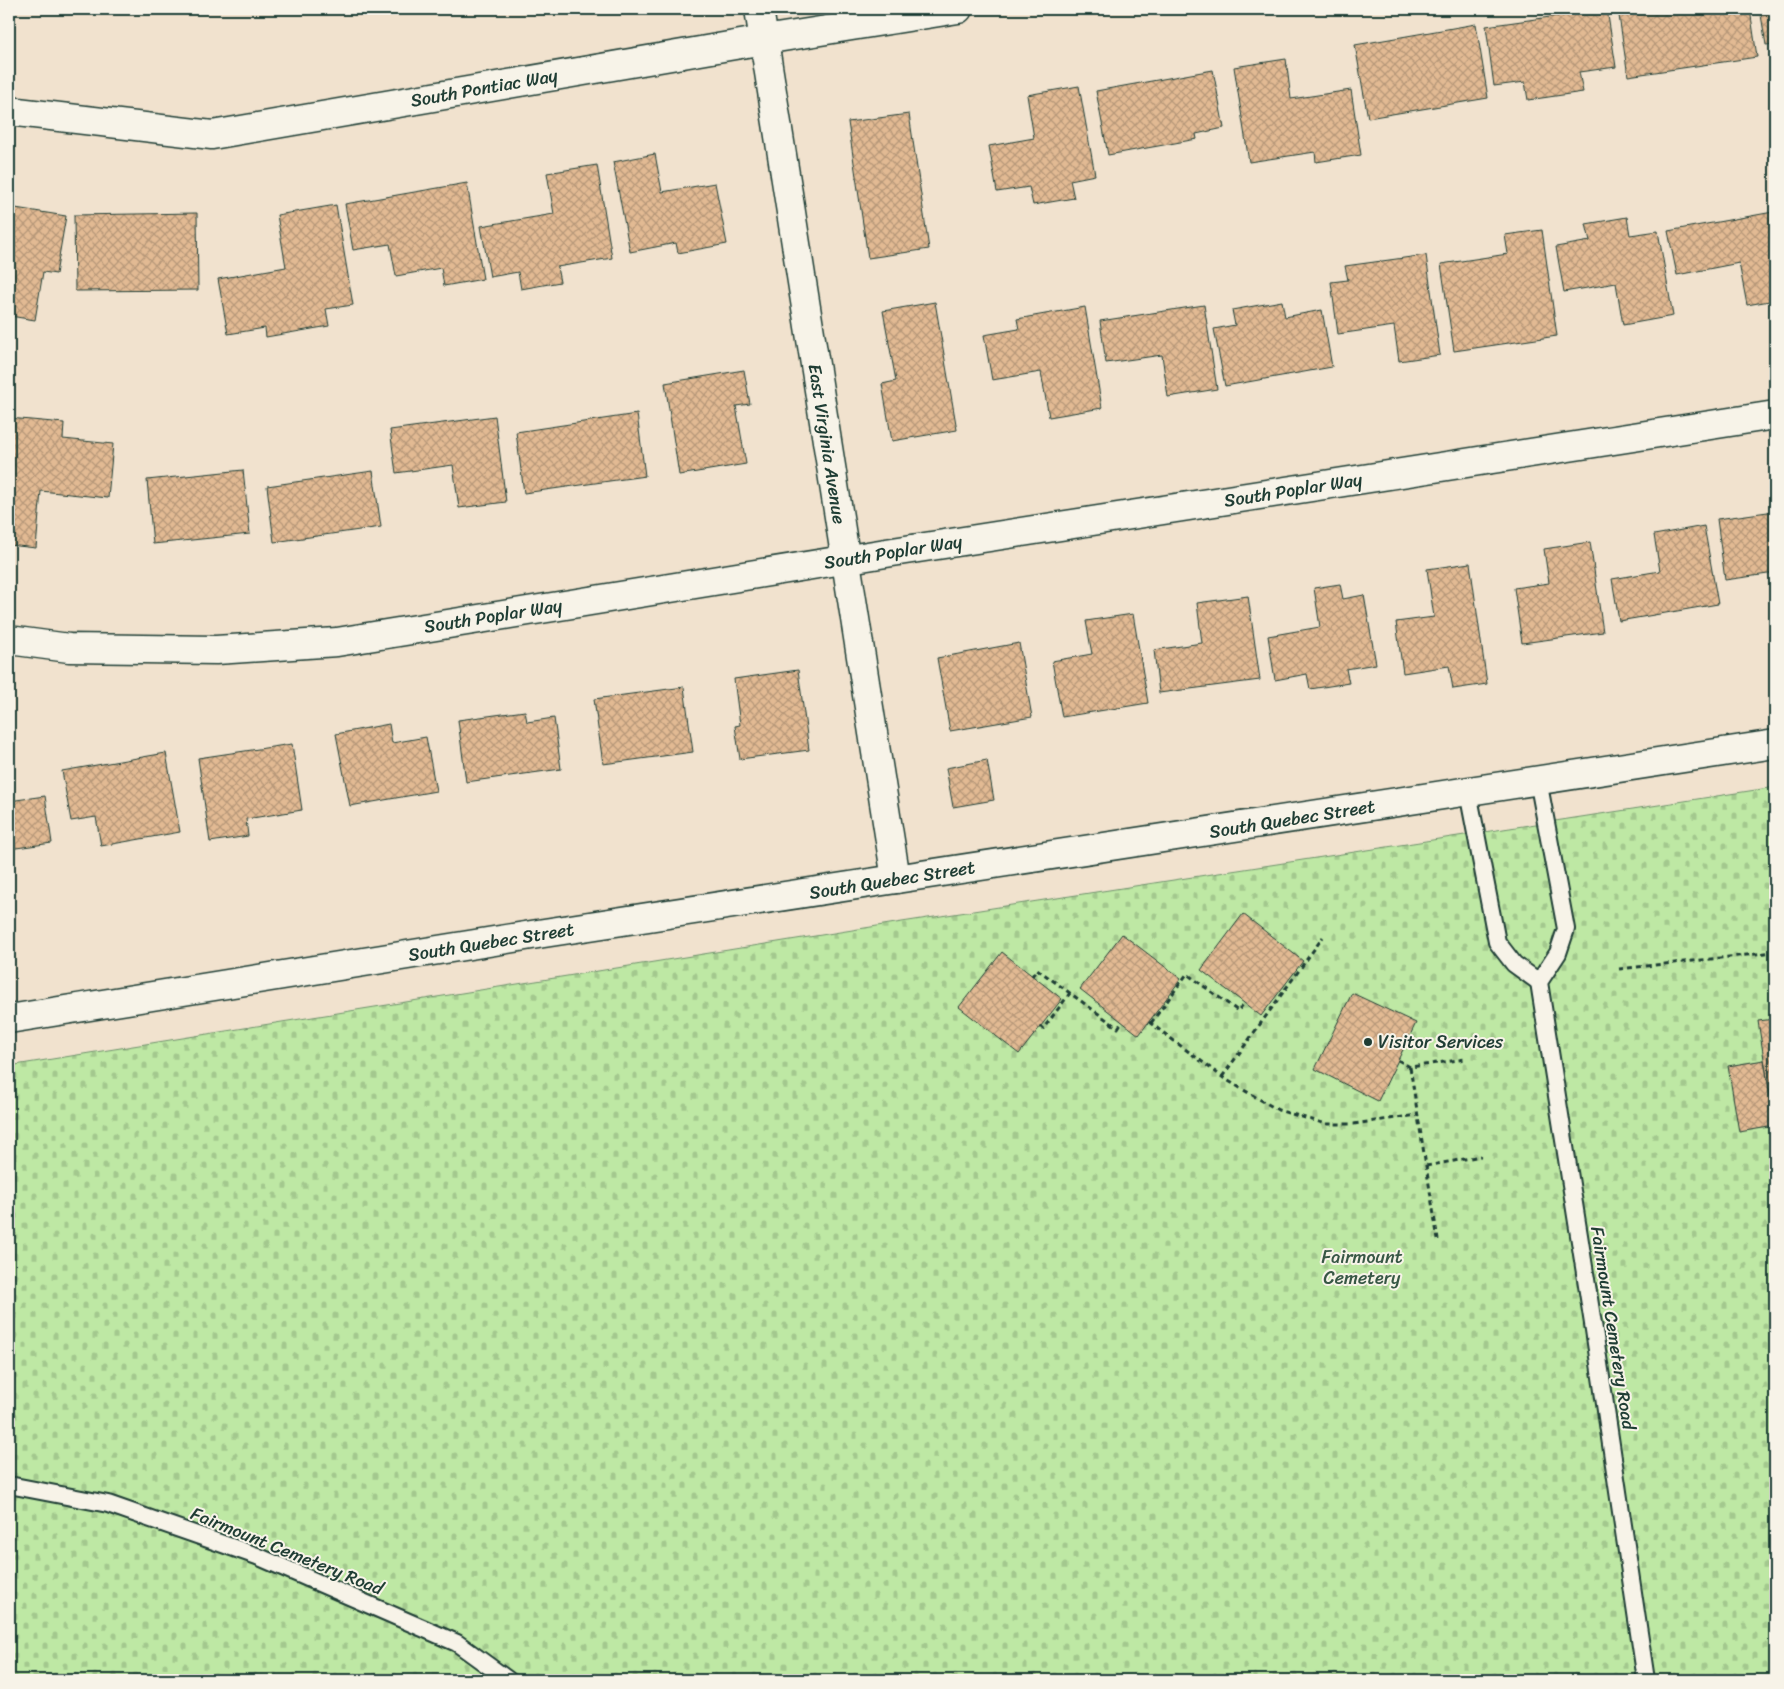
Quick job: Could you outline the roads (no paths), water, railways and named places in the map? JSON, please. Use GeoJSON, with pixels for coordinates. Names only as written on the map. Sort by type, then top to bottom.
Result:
{"type":"FeatureCollection","features":[{"type":"Feature","properties":{"kind":"street","name":"East Virginia Avenue"},"geometry":{"type":"LineString","coordinates":[[759,9],[896,879]]}},
{"type":"Feature","properties":{"kind":"street","name":"South Pontiac Way"},"geometry":{"type":"LineString","coordinates":[[9,112],[212,135],[764,40],[958,9]]}},
{"type":"Feature","properties":{"kind":"street","name":"South Poplar Way"},"geometry":{"type":"LineString","coordinates":[[9,640],[69,648],[216,650],[337,642],[845,560],[1775,415]]}},
{"type":"Feature","properties":{"kind":"street","name":"South Quebec Street"},"geometry":{"type":"LineString","coordinates":[[9,1019],[896,879],[1775,744]]}},
{"type":"Feature","properties":{"kind":"lane"},"geometry":{"type":"LineString","coordinates":[[1468,792],[1497,942],[1514,964],[1539,982],[1558,953],[1566,929],[1538,780]]}},
{"type":"Feature","properties":{"kind":"lane","name":"Fairmount Cemetery Road"},"geometry":{"type":"LineString","coordinates":[[1539,982],[1600,1370],[1646,1680]]}},
{"type":"Feature","properties":{"kind":"lane","name":"Fairmount Cemetery Road"},"geometry":{"type":"LineString","coordinates":[[9,1485],[108,1504],[256,1556],[457,1643],[508,1680]]}},
{"type":"Feature","properties":{"kind":"place","name":"Visitor Services"},"geometry":{"type":"Point","coordinates":[1368,1042]}},
{"type":"Feature","properties":{"kind":"park label","name":"Fairmount Cemetery"},"geometry":{"type":"Point","coordinates":[1362,1267]}}]}
